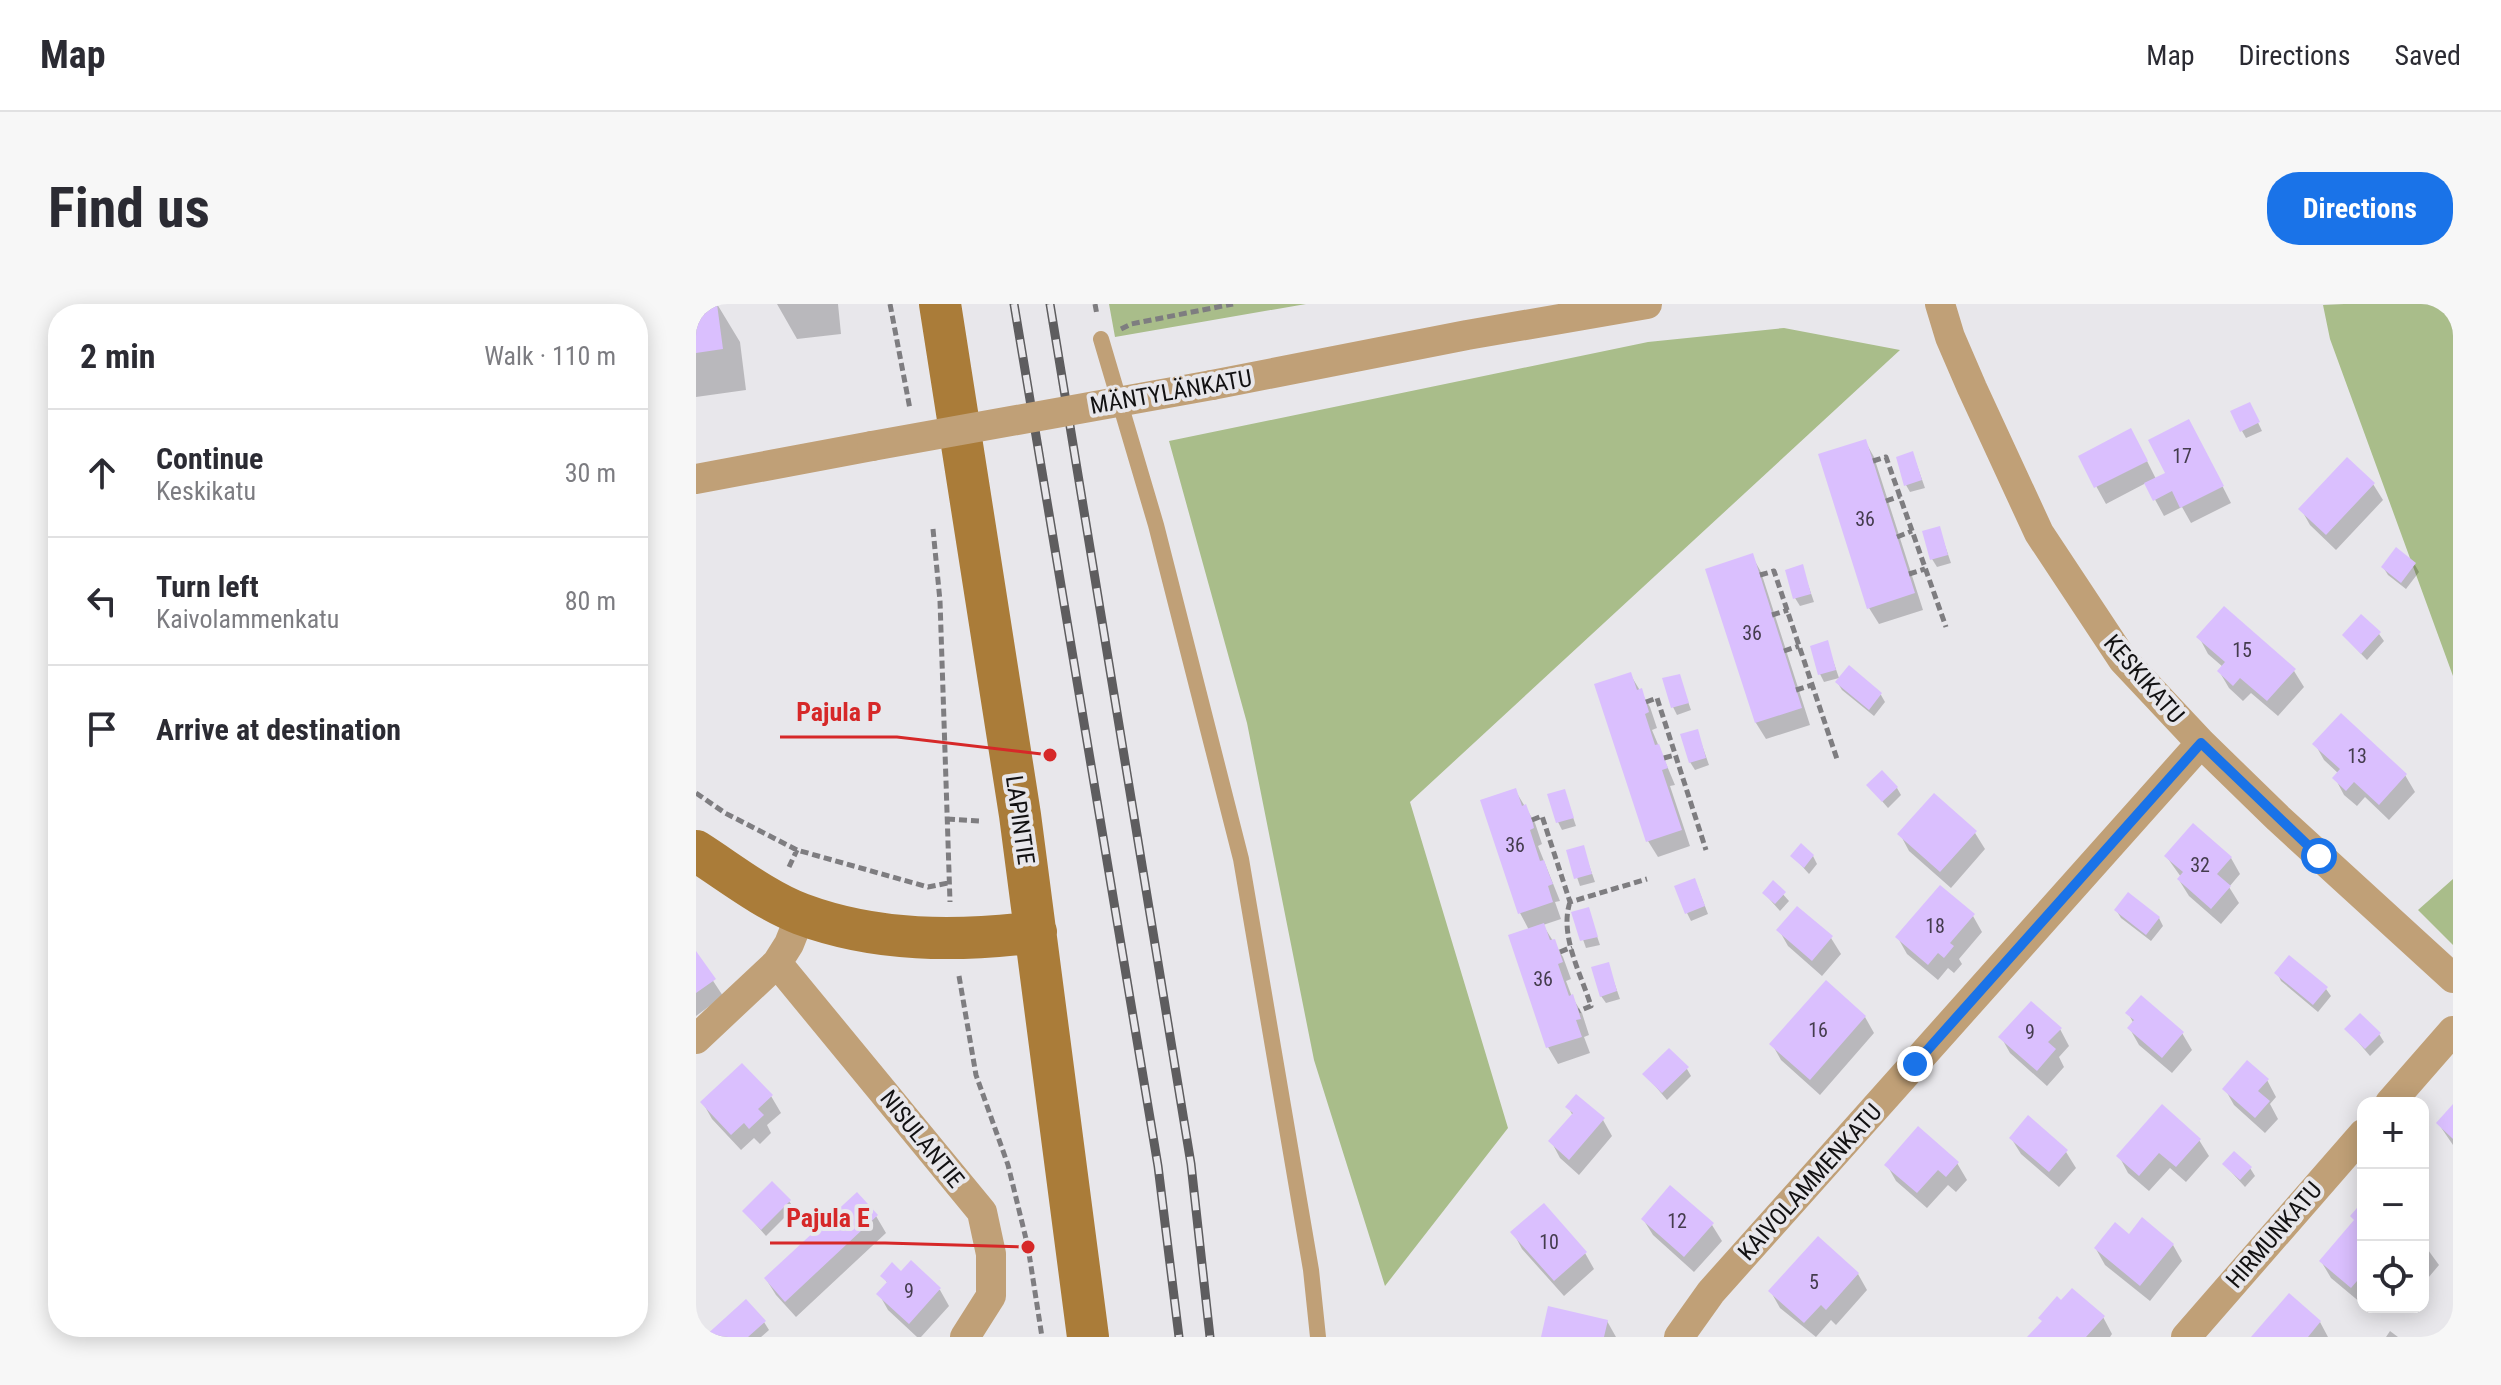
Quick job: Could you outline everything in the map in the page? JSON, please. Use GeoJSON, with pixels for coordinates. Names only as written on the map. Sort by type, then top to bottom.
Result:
{"type":"FeatureCollection","features":[{"type":"Feature","properties":{"kind":"main road","name":"LAPINTIE"},"geometry":{"type":"LineString","coordinates":[[940,304],[1020,815],[1088,1337]]}},
{"type":"Feature","properties":{"kind":"main road"},"geometry":{"type":"LineString","coordinates":[[696,851],[773,900],[801,914],[862,930],[918,939],[981,939],[1036,932]]}},
{"type":"Feature","properties":{"kind":"street","name":"MÄNTYLÄNKATU"},"geometry":{"type":"LineString","coordinates":[[696,479],[1647,304]]}},
{"type":"Feature","properties":{"kind":"street","name":"KESKIKATU"},"geometry":{"type":"LineString","coordinates":[[1940,304],[1950,337],[1972,388],[2039,533],[2123,660],[2201,743],[2293,832],[2453,978]]}},
{"type":"Feature","properties":{"kind":"street","name":"KAIVOLAMMENKATU"},"geometry":{"type":"LineString","coordinates":[[1679,1337],[1711,1292],[2201,743]]}},
{"type":"Feature","properties":{"kind":"street"},"geometry":{"type":"LineString","coordinates":[[696,1039],[777,963],[789,944],[801,914]]}},
{"type":"Feature","properties":{"kind":"street","name":"NISULANTIE"},"geometry":{"type":"LineString","coordinates":[[777,963],[982,1212],[991,1254],[991,1296],[965,1337]]}},
{"type":"Feature","properties":{"kind":"street"},"geometry":{"type":"LineString","coordinates":[[2395,1097],[2453,1031]]}},
{"type":"Feature","properties":{"kind":"street","name":"HIRMUNKATU"},"geometry":{"type":"LineString","coordinates":[[2186,1337],[2357,1141]]}},
{"type":"Feature","properties":{"kind":"lane"},"geometry":{"type":"LineString","coordinates":[[1101,339],[1156,525],[1241,859],[1311,1270],[1318,1337]]}},
{"type":"Feature","properties":{"kind":"path"},"geometry":{"type":"LineString","coordinates":[[890,304],[913,422]]}},
{"type":"Feature","properties":{"kind":"path"},"geometry":{"type":"LineString","coordinates":[[1101,339],[1131,324],[1233,304]]}},
{"type":"Feature","properties":{"kind":"path"},"geometry":{"type":"LineString","coordinates":[[1873,461],[1886,457],[1946,627]]}},
{"type":"Feature","properties":{"kind":"path"},"geometry":{"type":"LineString","coordinates":[[1886,501],[1900,496]]}},
{"type":"Feature","properties":{"kind":"path"},"geometry":{"type":"LineString","coordinates":[[696,793],[725,813],[797,850],[928,887],[948,883],[940,601],[933,526]]}},
{"type":"Feature","properties":{"kind":"path"},"geometry":{"type":"LineString","coordinates":[[1897,537],[1912,531]]}},
{"type":"Feature","properties":{"kind":"path"},"geometry":{"type":"LineString","coordinates":[[1909,574],[1925,569]]}},
{"type":"Feature","properties":{"kind":"path"},"geometry":{"type":"LineString","coordinates":[[1760,575],[1774,571],[1838,762]]}},
{"type":"Feature","properties":{"kind":"path"},"geometry":{"type":"LineString","coordinates":[[1772,615],[1788,610]]}},
{"type":"Feature","properties":{"kind":"path"},"geometry":{"type":"LineString","coordinates":[[1784,651],[1799,646]]}},
{"type":"Feature","properties":{"kind":"path"},"geometry":{"type":"LineString","coordinates":[[1796,690],[1812,685]]}},
{"type":"Feature","properties":{"kind":"path"},"geometry":{"type":"LineString","coordinates":[[1646,702],[1657,698],[1706,850]]}},
{"type":"Feature","properties":{"kind":"path"},"geometry":{"type":"LineString","coordinates":[[1664,758],[1675,755]]}},
{"type":"Feature","properties":{"kind":"path"},"geometry":{"type":"LineString","coordinates":[[1532,820],[1542,816],[1570,902],[1565,915],[1566,929],[1591,1006],[1579,1011]]}},
{"type":"Feature","properties":{"kind":"path"},"geometry":{"type":"LineString","coordinates":[[947,819],[979,821]]}},
{"type":"Feature","properties":{"kind":"path"},"geometry":{"type":"LineString","coordinates":[[787,871],[797,850]]}},
{"type":"Feature","properties":{"kind":"path"},"geometry":{"type":"LineString","coordinates":[[1549,874],[1560,870]]}},
{"type":"Feature","properties":{"kind":"path"},"geometry":{"type":"LineString","coordinates":[[1570,902],[1647,879]]}},
{"type":"Feature","properties":{"kind":"path"},"geometry":{"type":"LineString","coordinates":[[1560,952],[1572,947]]}},
{"type":"Feature","properties":{"kind":"path"},"geometry":{"type":"LineString","coordinates":[[960,982],[976,1075],[1008,1165],[1028,1247],[1042,1337]]}},
{"type":"Feature","properties":{"kind":"green space"},"geometry":{"type":"Polygon","coordinates":[[[1109,304],[1306,304],[1115,337],[1109,304]]]}},
{"type":"Feature","properties":{"kind":"green space"},"geometry":{"type":"Polygon","coordinates":[[[2453,304],[2453,676],[2330,339],[2323,305],[2453,304]]]}},
{"type":"Feature","properties":{"kind":"green space"},"geometry":{"type":"Polygon","coordinates":[[[1784,328],[1900,350],[1410,802],[1508,1128],[1385,1286],[1314,1060],[1247,723],[1169,441],[1648,342],[1784,328]]]}},
{"type":"Feature","properties":{"kind":"green space"},"geometry":{"type":"Polygon","coordinates":[[[2453,879],[2453,945],[2418,910],[2453,879]]]}},
{"type":"Feature","properties":{"kind":"building"},"geometry":{"type":"Polygon","coordinates":[[[696,304],[717,304],[723,349],[696,353],[696,304]]]}},
{"type":"Feature","properties":{"kind":"building"},"geometry":{"type":"Polygon","coordinates":[[[2250,402],[2260,422],[2240,432],[2230,411],[2250,402]]]}},
{"type":"Feature","properties":{"kind":"building"},"geometry":{"type":"Polygon","coordinates":[[[2189,419],[2224,486],[2180,508],[2172,491],[2153,501],[2144,483],[2165,473],[2148,440],[2189,419]]]}},
{"type":"Feature","properties":{"kind":"building"},"geometry":{"type":"Polygon","coordinates":[[[2131,428],[2148,461],[2094,488],[2078,456],[2131,428]]]}},
{"type":"Feature","properties":{"kind":"building"},"geometry":{"type":"Polygon","coordinates":[[[1866,439],[1915,593],[1867,609],[1818,454],[1866,439]]]}},
{"type":"Feature","properties":{"kind":"building"},"geometry":{"type":"Polygon","coordinates":[[[1913,451],[1922,480],[1904,486],[1896,457],[1913,451]]]}},
{"type":"Feature","properties":{"kind":"building"},"geometry":{"type":"Polygon","coordinates":[[[2347,457],[2375,483],[2326,535],[2298,509],[2347,457]]]}},
{"type":"Feature","properties":{"kind":"building"},"geometry":{"type":"Polygon","coordinates":[[[1940,526],[1948,555],[1930,560],[1922,531],[1940,526]]]}},
{"type":"Feature","properties":{"kind":"building"},"geometry":{"type":"Polygon","coordinates":[[[2396,547],[2416,563],[2401,583],[2381,567],[2396,547]]]}},
{"type":"Feature","properties":{"kind":"building"},"geometry":{"type":"Polygon","coordinates":[[[1753,553],[1802,708],[1755,723],[1705,569],[1753,553]]]}},
{"type":"Feature","properties":{"kind":"building"},"geometry":{"type":"Polygon","coordinates":[[[1803,564],[1811,594],[1793,599],[1785,570],[1803,564]]]}},
{"type":"Feature","properties":{"kind":"building"},"geometry":{"type":"Polygon","coordinates":[[[2224,606],[2296,669],[2267,701],[2240,678],[2233,686],[2217,671],[2225,662],[2196,637],[2224,606]]]}},
{"type":"Feature","properties":{"kind":"building"},"geometry":{"type":"Polygon","coordinates":[[[2361,614],[2381,632],[2361,654],[2342,635],[2361,614]]]}},
{"type":"Feature","properties":{"kind":"building"},"geometry":{"type":"Polygon","coordinates":[[[1828,640],[1836,670],[1818,675],[1810,646],[1828,640]]]}},
{"type":"Feature","properties":{"kind":"building"},"geometry":{"type":"Polygon","coordinates":[[[1849,665],[1882,693],[1869,710],[1835,682],[1849,665]]]}},
{"type":"Feature","properties":{"kind":"building"},"geometry":{"type":"Polygon","coordinates":[[[1631,672],[1637,690],[1642,688],[1649,712],[1645,714],[1655,745],[1659,744],[1668,768],[1662,770],[1682,830],[1646,842],[1594,684],[1631,672]]]}},
{"type":"Feature","properties":{"kind":"building"},"geometry":{"type":"Polygon","coordinates":[[[1680,674],[1689,703],[1671,708],[1662,678],[1680,674]]]}},
{"type":"Feature","properties":{"kind":"building"},"geometry":{"type":"Polygon","coordinates":[[[2341,713],[2407,774],[2379,805],[2354,782],[2346,791],[2332,778],[2340,769],[2312,744],[2341,713]]]}},
{"type":"Feature","properties":{"kind":"building"},"geometry":{"type":"Polygon","coordinates":[[[1698,729],[1706,758],[1689,763],[1680,734],[1698,729]]]}},
{"type":"Feature","properties":{"kind":"building"},"geometry":{"type":"Polygon","coordinates":[[[1882,770],[1898,787],[1882,802],[1866,785],[1882,770]]]}},
{"type":"Feature","properties":{"kind":"building"},"geometry":{"type":"Polygon","coordinates":[[[1516,788],[1522,806],[1526,804],[1532,820],[1534,828],[1530,830],[1540,861],[1544,860],[1553,884],[1548,886],[1553,902],[1518,914],[1480,800],[1516,788]]]}},
{"type":"Feature","properties":{"kind":"building"},"geometry":{"type":"Polygon","coordinates":[[[1565,789],[1574,818],[1556,823],[1547,794],[1565,789]]]}},
{"type":"Feature","properties":{"kind":"building"},"geometry":{"type":"Polygon","coordinates":[[[1934,793],[1977,831],[1940,872],[1897,834],[1934,793]]]}},
{"type":"Feature","properties":{"kind":"building"},"geometry":{"type":"Polygon","coordinates":[[[2193,823],[2232,857],[2217,874],[2231,886],[2211,909],[2177,879],[2183,872],[2164,856],[2193,823]]]}},
{"type":"Feature","properties":{"kind":"building"},"geometry":{"type":"Polygon","coordinates":[[[1801,843],[1814,855],[1804,868],[1790,856],[1801,843]]]}},
{"type":"Feature","properties":{"kind":"building"},"geometry":{"type":"Polygon","coordinates":[[[1584,845],[1592,874],[1574,879],[1566,850],[1584,845]]]}},
{"type":"Feature","properties":{"kind":"building"},"geometry":{"type":"Polygon","coordinates":[[[1695,878],[1705,906],[1685,914],[1674,886],[1695,878]]]}},
{"type":"Feature","properties":{"kind":"building"},"geometry":{"type":"Polygon","coordinates":[[[1773,880],[1786,892],[1775,904],[1762,893],[1773,880]]]}},
{"type":"Feature","properties":{"kind":"building"},"geometry":{"type":"Polygon","coordinates":[[[1940,885],[1975,914],[1950,943],[1954,946],[1944,958],[1938,953],[1928,965],[1895,937],[1940,885]]]}},
{"type":"Feature","properties":{"kind":"building"},"geometry":{"type":"Polygon","coordinates":[[[2128,892],[2160,917],[2146,935],[2114,910],[2128,892]]]}},
{"type":"Feature","properties":{"kind":"building"},"geometry":{"type":"Polygon","coordinates":[[[1797,906],[1833,936],[1812,961],[1776,930],[1797,906]]]}},
{"type":"Feature","properties":{"kind":"building"},"geometry":{"type":"Polygon","coordinates":[[[1589,907],[1598,937],[1580,941],[1571,912],[1589,907]]]}},
{"type":"Feature","properties":{"kind":"building"},"geometry":{"type":"Polygon","coordinates":[[[1544,923],[1550,940],[1555,939],[1563,962],[1558,964],[1569,996],[1573,994],[1581,1019],[1576,1020],[1582,1037],[1546,1048],[1508,935],[1544,923]]]}},
{"type":"Feature","properties":{"kind":"building"},"geometry":{"type":"Polygon","coordinates":[[[696,951],[716,979],[696,993],[696,951]]]}},
{"type":"Feature","properties":{"kind":"building"},"geometry":{"type":"Polygon","coordinates":[[[2289,955],[2328,987],[2313,1005],[2274,973],[2289,955]]]}},
{"type":"Feature","properties":{"kind":"building"},"geometry":{"type":"Polygon","coordinates":[[[1609,962],[1617,991],[1600,997],[1591,967],[1609,962]]]}},
{"type":"Feature","properties":{"kind":"building"},"geometry":{"type":"Polygon","coordinates":[[[1826,980],[1866,1016],[1810,1080],[1769,1044],[1826,980]]]}},
{"type":"Feature","properties":{"kind":"building"},"geometry":{"type":"Polygon","coordinates":[[[2141,995],[2184,1032],[2162,1058],[2127,1028],[2134,1020],[2125,1013],[2141,995]]]}},
{"type":"Feature","properties":{"kind":"building"},"geometry":{"type":"Polygon","coordinates":[[[2031,1001],[2062,1028],[2048,1042],[2056,1049],[2037,1071],[1998,1037],[2031,1001]]]}},
{"type":"Feature","properties":{"kind":"building"},"geometry":{"type":"Polygon","coordinates":[[[2360,1013],[2381,1033],[2365,1049],[2344,1029],[2360,1013]]]}},
{"type":"Feature","properties":{"kind":"building"},"geometry":{"type":"Polygon","coordinates":[[[1669,1048],[1689,1067],[1662,1093],[1642,1074],[1669,1048]]]}},
{"type":"Feature","properties":{"kind":"building"},"geometry":{"type":"Polygon","coordinates":[[[2247,1060],[2269,1079],[2258,1091],[2270,1101],[2255,1118],[2222,1089],[2247,1060]]]}},
{"type":"Feature","properties":{"kind":"building"},"geometry":{"type":"Polygon","coordinates":[[[742,1063],[773,1095],[758,1109],[764,1115],[749,1129],[744,1123],[731,1135],[700,1102],[742,1063]]]}},
{"type":"Feature","properties":{"kind":"building"},"geometry":{"type":"Polygon","coordinates":[[[1576,1094],[1605,1118],[1569,1160],[1548,1141],[1573,1113],[1565,1107],[1576,1094]]]}},
{"type":"Feature","properties":{"kind":"building"},"geometry":{"type":"Polygon","coordinates":[[[2162,1104],[2201,1139],[2176,1167],[2159,1153],[2139,1176],[2116,1156],[2162,1104]]]}},
{"type":"Feature","properties":{"kind":"building"},"geometry":{"type":"Polygon","coordinates":[[[2453,1104],[2453,1139],[2436,1123],[2453,1104]]]}},
{"type":"Feature","properties":{"kind":"building"},"geometry":{"type":"Polygon","coordinates":[[[2028,1115],[2068,1150],[2049,1172],[2009,1138],[2028,1115]]]}},
{"type":"Feature","properties":{"kind":"building"},"geometry":{"type":"Polygon","coordinates":[[[1918,1126],[1959,1162],[1946,1177],[1938,1170],[1917,1193],[1884,1165],[1918,1126]]]}},
{"type":"Feature","properties":{"kind":"building"},"geometry":{"type":"Polygon","coordinates":[[[2234,1151],[2252,1167],[2240,1180],[2222,1164],[2234,1151]]]}},
{"type":"Feature","properties":{"kind":"building"},"geometry":{"type":"Polygon","coordinates":[[[772,1181],[791,1200],[761,1230],[742,1211],[772,1181]]]}},
{"type":"Feature","properties":{"kind":"building"},"geometry":{"type":"Polygon","coordinates":[[[1670,1185],[1714,1223],[1684,1257],[1641,1219],[1670,1185]]]}},
{"type":"Feature","properties":{"kind":"building"},"geometry":{"type":"Polygon","coordinates":[[[857,1192],[878,1215],[785,1302],[764,1278],[857,1192]]]}},
{"type":"Feature","properties":{"kind":"building"},"geometry":{"type":"Polygon","coordinates":[[[1544,1203],[1587,1252],[1554,1281],[1510,1232],[1544,1203]]]}},
{"type":"Feature","properties":{"kind":"building"},"geometry":{"type":"Polygon","coordinates":[[[2357,1208],[2357,1281],[2351,1288],[2319,1261],[2354,1220],[2350,1216],[2357,1208]]]}},
{"type":"Feature","properties":{"kind":"building"},"geometry":{"type":"Polygon","coordinates":[[[2142,1217],[2174,1244],[2140,1286],[2094,1248],[2115,1222],[2129,1234],[2142,1217]]]}},
{"type":"Feature","properties":{"kind":"building"},"geometry":{"type":"Polygon","coordinates":[[[1818,1236],[1859,1273],[1826,1310],[1821,1305],[1804,1323],[1768,1291],[1818,1236]]]}},
{"type":"Feature","properties":{"kind":"building"},"geometry":{"type":"Polygon","coordinates":[[[911,1260],[941,1288],[909,1324],[876,1294],[887,1282],[880,1276],[892,1262],[901,1271],[911,1260]]]}},
{"type":"Feature","properties":{"kind":"building"},"geometry":{"type":"Polygon","coordinates":[[[2072,1288],[2105,1316],[2086,1337],[2027,1337],[2042,1321],[2038,1318],[2057,1296],[2061,1300],[2072,1288]]]}},
{"type":"Feature","properties":{"kind":"building"},"geometry":{"type":"Polygon","coordinates":[[[2289,1293],[2321,1321],[2308,1337],[2251,1337],[2289,1293]]]}},
{"type":"Feature","properties":{"kind":"building"},"geometry":{"type":"Polygon","coordinates":[[[746,1299],[766,1321],[748,1337],[704,1337],[746,1299]]]}},
{"type":"Feature","properties":{"kind":"building"},"geometry":{"type":"Polygon","coordinates":[[[1548,1306],[1608,1320],[1604,1337],[1541,1337],[1548,1306]]]}},
{"type":"Feature","properties":{"kind":"railway"},"geometry":{"type":"LineString","coordinates":[[1014,304],[1158,1166],[1179,1337]]}},
{"type":"Feature","properties":{"kind":"railway"},"geometry":{"type":"LineString","coordinates":[[1050,304],[1191,1164],[1210,1337]]}},
{"type":"Feature","properties":{"kind":"place","name":"Pajula P"},"geometry":{"type":"Point","coordinates":[1050,755]}},
{"type":"Feature","properties":{"kind":"place","name":"Pajula E"},"geometry":{"type":"Point","coordinates":[1028,1247]}},
{"type":"Feature","properties":{"kind":"route"},"geometry":{"type":"LineString","coordinates":[[1915,1064],[2201,743],[2319,856]]}}]}
